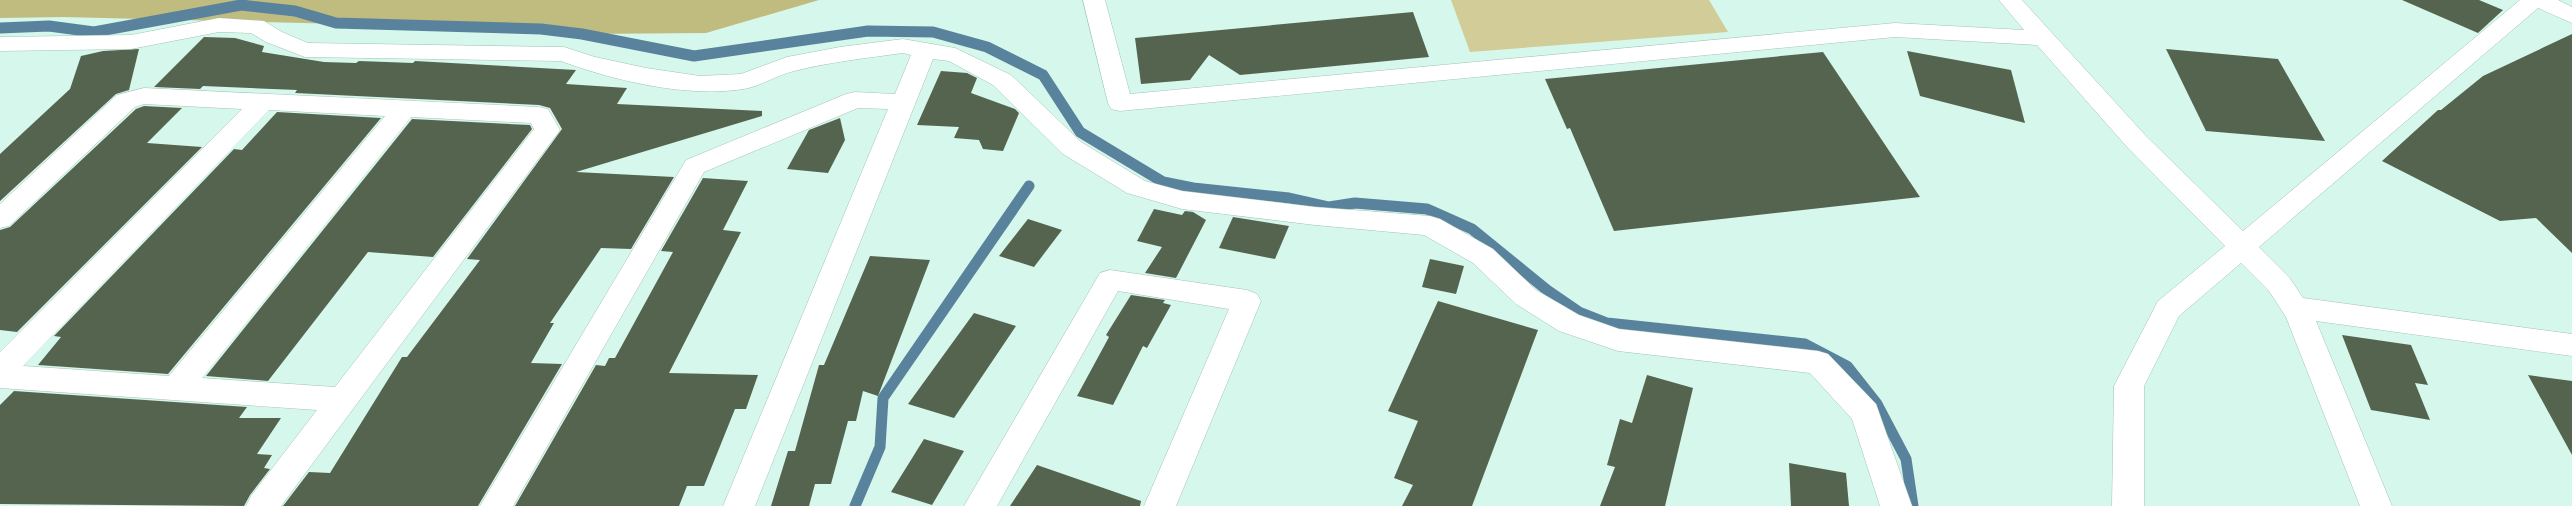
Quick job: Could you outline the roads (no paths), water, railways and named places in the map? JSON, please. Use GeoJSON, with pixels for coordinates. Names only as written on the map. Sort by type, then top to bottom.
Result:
{"type":"FeatureCollection","features":[{"type":"Feature","properties":{"kind":"street"},"geometry":{"type":"LineString","coordinates":[[1094,0],[1120,103],[1895,30],[2044,38]]}},
{"type":"Feature","properties":{"kind":"street"},"geometry":{"type":"LineString","coordinates":[[2010,0],[2137,142],[2279,284],[2294,307],[2376,506]]}},
{"type":"Feature","properties":{"kind":"street"},"geometry":{"type":"LineString","coordinates":[[2128,506],[2129,386],[2168,309],[2534,0]]}},
{"type":"Feature","properties":{"kind":"street"},"geometry":{"type":"LineString","coordinates":[[2540,0],[2572,16]]}},
{"type":"Feature","properties":{"kind":"street"},"geometry":{"type":"LineString","coordinates":[[0,44],[131,42],[219,25],[256,26],[274,37],[305,50],[564,54],[588,63],[646,76],[700,84],[744,82],[787,65],[840,54],[903,46],[955,55],[1002,80],[1072,148],[1136,187],[1182,200],[1315,216],[1430,226],[1483,256],[1526,297],[1569,323],[1618,340],[1818,362],[1865,413],[1896,506]]}},
{"type":"Feature","properties":{"kind":"street"},"geometry":{"type":"LineString","coordinates":[[739,506],[925,50]]}},
{"type":"Feature","properties":{"kind":"street"},"geometry":{"type":"LineString","coordinates":[[0,219],[126,101],[144,96],[539,115],[547,130],[262,506]]}},
{"type":"Feature","properties":{"kind":"street"},"geometry":{"type":"LineString","coordinates":[[496,506],[695,166],[855,100],[904,102]]}},
{"type":"Feature","properties":{"kind":"street"},"geometry":{"type":"LineString","coordinates":[[0,371],[263,102]]}},
{"type":"Feature","properties":{"kind":"street"},"geometry":{"type":"LineString","coordinates":[[177,388],[404,109]]}},
{"type":"Feature","properties":{"kind":"street"},"geometry":{"type":"LineString","coordinates":[[980,506],[1110,280],[1247,301],[1160,506]]}},
{"type":"Feature","properties":{"kind":"street"},"geometry":{"type":"LineString","coordinates":[[2294,307],[2572,344]]}},
{"type":"Feature","properties":{"kind":"street"},"geometry":{"type":"LineString","coordinates":[[0,376],[342,400]]}},
{"type":"Feature","properties":{"kind":"waterway"},"geometry":{"type":"LineString","coordinates":[[0,28],[49,26],[94,32],[241,5],[295,11],[336,23],[541,29],[582,34],[694,56],[868,31],[933,32],[987,47],[1043,75],[1080,132],[1163,182],[1193,188],[1289,198],[1329,207],[1355,203],[1427,209],[1472,229],[1547,290],[1579,312],[1607,323],[1805,344],[1847,366],[1877,404],[1906,459],[1913,506]]}},
{"type":"Feature","properties":{"kind":"waterway"},"geometry":{"type":"LineString","coordinates":[[855,506],[880,447],[883,398],[1029,186]]}}]}
